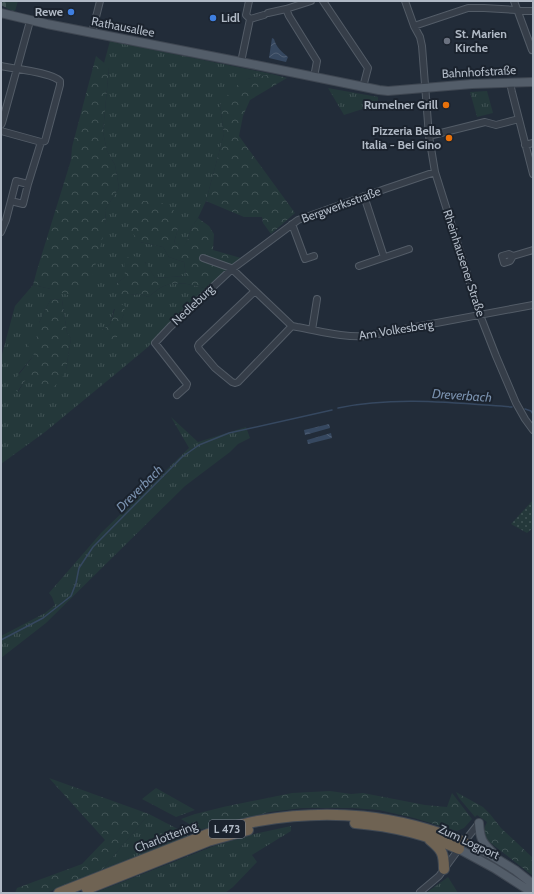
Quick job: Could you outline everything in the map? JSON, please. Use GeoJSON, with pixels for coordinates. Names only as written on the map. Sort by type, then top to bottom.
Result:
{"type":"FeatureCollection","features":[{"type":"Feature","properties":{"kind":"highway","name":"Charlottering"},"geometry":{"type":"LineString","coordinates":[[59,893],[208,834],[258,821],[307,815],[343,815],[385,819],[404,823]]}},
{"type":"Feature","properties":{"kind":"highway","name":"Charlottering"},"geometry":{"type":"LineString","coordinates":[[77,893],[208,841],[259,828],[309,822],[335,821],[389,827]]}},
{"type":"Feature","properties":{"kind":"highway","name":"Zum Logport"},"geometry":{"type":"LineString","coordinates":[[404,823],[434,830],[461,845]]}},
{"type":"Feature","properties":{"kind":"highway","name":"Zum Logport"},"geometry":{"type":"LineString","coordinates":[[389,827],[461,845]]}},
{"type":"Feature","properties":{"kind":"highway"},"geometry":{"type":"LineString","coordinates":[[425,836],[442,852],[444,869]]}},
{"type":"Feature","properties":{"kind":"main road","name":"Rathausallee"},"geometry":{"type":"LineString","coordinates":[[1,13],[30,21],[380,90],[388,91],[426,87]]}},
{"type":"Feature","properties":{"kind":"main road","name":"Bahnhofstraße"},"geometry":{"type":"LineString","coordinates":[[426,87],[533,82]]}},
{"type":"Feature","properties":{"kind":"main road"},"geometry":{"type":"LineString","coordinates":[[479,823],[481,838],[485,845],[500,861]]}},
{"type":"Feature","properties":{"kind":"main road","name":"Zum Logport"},"geometry":{"type":"LineString","coordinates":[[461,845],[489,854],[515,870],[533,884]]}},
{"type":"Feature","properties":{"kind":"main road","name":"Zum Logport"},"geometry":{"type":"LineString","coordinates":[[461,845],[533,893]]}},
{"type":"Feature","properties":{"kind":"street"},"geometry":{"type":"LineString","coordinates":[[92,33],[100,1]]}},
{"type":"Feature","properties":{"kind":"street"},"geometry":{"type":"LineString","coordinates":[[249,1],[246,14],[250,19]]}},
{"type":"Feature","properties":{"kind":"street"},"geometry":{"type":"LineString","coordinates":[[250,19],[311,1]]}},
{"type":"Feature","properties":{"kind":"street"},"geometry":{"type":"LineString","coordinates":[[323,1],[368,68],[364,87]]}},
{"type":"Feature","properties":{"kind":"street","name":"Rheinhausener Straße"},"geometry":{"type":"LineString","coordinates":[[405,1],[414,26],[420,37],[422,46],[429,136],[435,172],[480,315],[516,403],[533,430]]}},
{"type":"Feature","properties":{"kind":"street"},"geometry":{"type":"LineString","coordinates":[[466,1],[468,8]]}},
{"type":"Feature","properties":{"kind":"street"},"geometry":{"type":"LineString","coordinates":[[514,1],[532,50]]}},
{"type":"Feature","properties":{"kind":"street"},"geometry":{"type":"LineString","coordinates":[[414,26],[468,8],[533,11]]}},
{"type":"Feature","properties":{"kind":"street"},"geometry":{"type":"LineString","coordinates":[[286,9],[317,61],[314,77]]}},
{"type":"Feature","properties":{"kind":"street"},"geometry":{"type":"LineString","coordinates":[[241,62],[250,19]]}},
{"type":"Feature","properties":{"kind":"street"},"geometry":{"type":"LineString","coordinates":[[1,125],[30,21]]}},
{"type":"Feature","properties":{"kind":"street"},"geometry":{"type":"LineString","coordinates":[[1,66],[24,69],[55,77],[60,81],[45,140],[41,142],[23,204],[11,201]]}},
{"type":"Feature","properties":{"kind":"street"},"geometry":{"type":"LineString","coordinates":[[510,83],[533,174]]}},
{"type":"Feature","properties":{"kind":"street"},"geometry":{"type":"LineString","coordinates":[[429,136],[485,122],[496,125],[518,119]]}},
{"type":"Feature","properties":{"kind":"street"},"geometry":{"type":"LineString","coordinates":[[1,131],[41,142]]}},
{"type":"Feature","properties":{"kind":"street"},"geometry":{"type":"LineString","coordinates":[[525,145],[533,143]]}},
{"type":"Feature","properties":{"kind":"street","name":"Bergwerksstraße"},"geometry":{"type":"LineString","coordinates":[[314,256],[305,259],[292,224],[307,216],[435,172]]}},
{"type":"Feature","properties":{"kind":"street"},"geometry":{"type":"LineString","coordinates":[[1,232],[6,220],[16,181],[28,184]]}},
{"type":"Feature","properties":{"kind":"street"},"geometry":{"type":"LineString","coordinates":[[364,196],[384,257]]}},
{"type":"Feature","properties":{"kind":"street","name":"Nedleburg"},"geometry":{"type":"LineString","coordinates":[[177,395],[186,387],[187,384],[155,343],[232,269],[292,224]]}},
{"type":"Feature","properties":{"kind":"street"},"geometry":{"type":"LineString","coordinates":[[359,266],[409,249]]}},
{"type":"Feature","properties":{"kind":"street"},"geometry":{"type":"LineString","coordinates":[[513,256],[533,250]]}},
{"type":"Feature","properties":{"kind":"street"},"geometry":{"type":"LineString","coordinates":[[203,258],[232,269],[292,326],[238,382],[235,383],[215,368],[198,346],[255,291]]}},
{"type":"Feature","properties":{"kind":"street"},"geometry":{"type":"LineString","coordinates":[[312,330],[317,299]]}},
{"type":"Feature","properties":{"kind":"street","name":"Am Volkesberg"},"geometry":{"type":"LineString","coordinates":[[292,326],[357,337],[533,305]]}},
{"type":"Feature","properties":{"kind":"street"},"geometry":{"type":"LineString","coordinates":[[420,892],[439,876],[479,823]]}},
{"type":"Feature","properties":{"kind":"green space"},"geometry":{"type":"Polygon","coordinates":[[[1,1],[18,1],[15,11],[1,5],[1,1]]]}},
{"type":"Feature","properties":{"kind":"green space"},"geometry":{"type":"Polygon","coordinates":[[[110,41],[272,74],[247,79],[220,105],[224,134],[206,201],[198,218],[191,228],[184,247],[174,243],[178,228],[140,242],[163,247],[169,257],[184,262],[186,276],[155,278],[145,262],[125,270],[125,277],[116,284],[129,295],[141,294],[148,297],[162,287],[175,283],[208,289],[171,322],[148,347],[45,432],[1,464],[1,358],[15,306],[33,285],[51,289],[106,225],[105,210],[119,188],[115,165],[107,151],[103,132],[109,68],[104,63],[110,41]],[[51,299],[39,323],[34,355],[19,373],[18,392],[27,377],[34,382],[66,370],[71,338],[67,333],[62,300],[51,299]],[[114,309],[110,324],[102,330],[121,321],[124,314],[114,309]]]}},
{"type":"Feature","properties":{"kind":"green space"},"geometry":{"type":"Polygon","coordinates":[[[96,56],[109,67],[103,132],[107,151],[115,165],[119,188],[105,210],[106,225],[92,278],[76,298],[51,289],[33,285],[71,160],[72,147],[96,56]]]}},
{"type":"Feature","properties":{"kind":"green space"},"geometry":{"type":"Polygon","coordinates":[[[272,74],[287,78],[250,100],[243,116],[239,136],[295,213],[271,234],[263,223],[262,217],[244,217],[206,201],[224,134],[220,105],[233,88],[247,79],[272,74]]]}},
{"type":"Feature","properties":{"kind":"green space"},"geometry":{"type":"Polygon","coordinates":[[[328,88],[378,97],[378,104],[344,115],[328,88]]]}},
{"type":"Feature","properties":{"kind":"green space"},"geometry":{"type":"Polygon","coordinates":[[[487,91],[493,113],[477,117],[470,92],[487,91]]]}},
{"type":"Feature","properties":{"kind":"green space"},"geometry":{"type":"Polygon","coordinates":[[[143,201],[168,205],[176,214],[178,227],[174,243],[184,246],[191,228],[198,218],[209,226],[214,234],[213,250],[241,258],[208,289],[175,283],[162,287],[148,297],[141,294],[115,294],[116,284],[125,277],[124,259],[130,257],[135,256],[147,264],[155,278],[186,276],[184,262],[169,257],[163,247],[140,242],[129,229],[130,211],[143,201]]]}},
{"type":"Feature","properties":{"kind":"green space"},"geometry":{"type":"Polygon","coordinates":[[[51,299],[62,300],[67,333],[71,338],[66,370],[61,380],[46,394],[27,378],[17,392],[13,382],[34,355],[27,344],[37,338],[34,323],[39,323],[51,299]]]}},
{"type":"Feature","properties":{"kind":"green space"},"geometry":{"type":"Polygon","coordinates":[[[117,303],[125,306],[124,314],[115,345],[111,348],[101,339],[102,330],[110,324],[117,303]]]}},
{"type":"Feature","properties":{"kind":"green space"},"geometry":{"type":"Polygon","coordinates":[[[171,417],[198,442],[246,427],[250,438],[238,444],[230,452],[185,486],[46,623],[1,658],[1,636],[45,613],[55,605],[49,593],[101,533],[189,448],[171,417]]]}},
{"type":"Feature","properties":{"kind":"green space"},"geometry":{"type":"Polygon","coordinates":[[[533,500],[533,528],[527,533],[511,524],[533,500]]]}},
{"type":"Feature","properties":{"kind":"green space"},"geometry":{"type":"Polygon","coordinates":[[[49,778],[149,814],[100,872],[46,893],[15,893],[17,888],[82,864],[105,840],[49,778]]]}},
{"type":"Feature","properties":{"kind":"green space"},"geometry":{"type":"Polygon","coordinates":[[[156,788],[195,810],[176,817],[142,799],[156,788]]]}},
{"type":"Feature","properties":{"kind":"green space"},"geometry":{"type":"Polygon","coordinates":[[[330,791],[351,794],[363,793],[425,805],[447,807],[452,793],[472,819],[464,828],[457,831],[414,818],[379,810],[353,808],[302,808],[270,812],[199,830],[181,819],[223,807],[292,793],[330,791]]]}},
{"type":"Feature","properties":{"kind":"green space"},"geometry":{"type":"Polygon","coordinates":[[[456,792],[483,807],[501,828],[533,858],[533,876],[488,841],[484,832],[487,822],[477,815],[475,817],[459,798],[456,792]]]}},
{"type":"Feature","properties":{"kind":"green space"},"geometry":{"type":"Polygon","coordinates":[[[149,814],[191,836],[100,872],[149,814]]]}},
{"type":"Feature","properties":{"kind":"green space"},"geometry":{"type":"Polygon","coordinates":[[[291,826],[291,831],[252,855],[257,862],[233,887],[225,893],[94,893],[214,846],[250,835],[291,826]]]}},
{"type":"Feature","properties":{"kind":"green space"},"geometry":{"type":"Polygon","coordinates":[[[448,877],[458,893],[426,893],[448,877]]]}},
{"type":"Feature","properties":{"kind":"water"},"geometry":{"type":"Polygon","coordinates":[[[272,38],[288,57],[286,62],[269,58],[272,38]]]}},
{"type":"Feature","properties":{"kind":"water"},"geometry":{"type":"Polygon","coordinates":[[[329,424],[330,428],[305,435],[304,430],[329,424]]]}},
{"type":"Feature","properties":{"kind":"water"},"geometry":{"type":"Polygon","coordinates":[[[331,433],[332,438],[308,444],[307,440],[331,433]]]}},
{"type":"Feature","properties":{"kind":"waterway","name":"Dreverbach"},"geometry":{"type":"LineString","coordinates":[[338,408],[360,404],[403,401],[447,402],[512,407]]}},
{"type":"Feature","properties":{"kind":"waterway","name":"Dreverbach"},"geometry":{"type":"LineString","coordinates":[[525,409],[531,411],[533,414]]}},
{"type":"Feature","properties":{"kind":"waterway","name":"Dreverbach"},"geometry":{"type":"LineString","coordinates":[[1,640],[43,618],[71,596],[76,583],[79,568],[93,547],[182,457],[199,445],[229,433],[332,410]]}},
{"type":"Feature","properties":{"kind":"place","name":"Rewe"},"geometry":{"type":"Point","coordinates":[71,12]}},
{"type":"Feature","properties":{"kind":"place","name":"Lidl"},"geometry":{"type":"Point","coordinates":[213,18]}},
{"type":"Feature","properties":{"kind":"place","name":"St. Marien Kirche"},"geometry":{"type":"Point","coordinates":[447,41]}},
{"type":"Feature","properties":{"kind":"place","name":"Rumelner Grill"},"geometry":{"type":"Point","coordinates":[446,105]}},
{"type":"Feature","properties":{"kind":"place","name":"Pizzeria Bella Italia - Bei Gino"},"geometry":{"type":"Point","coordinates":[449,138]}}]}
